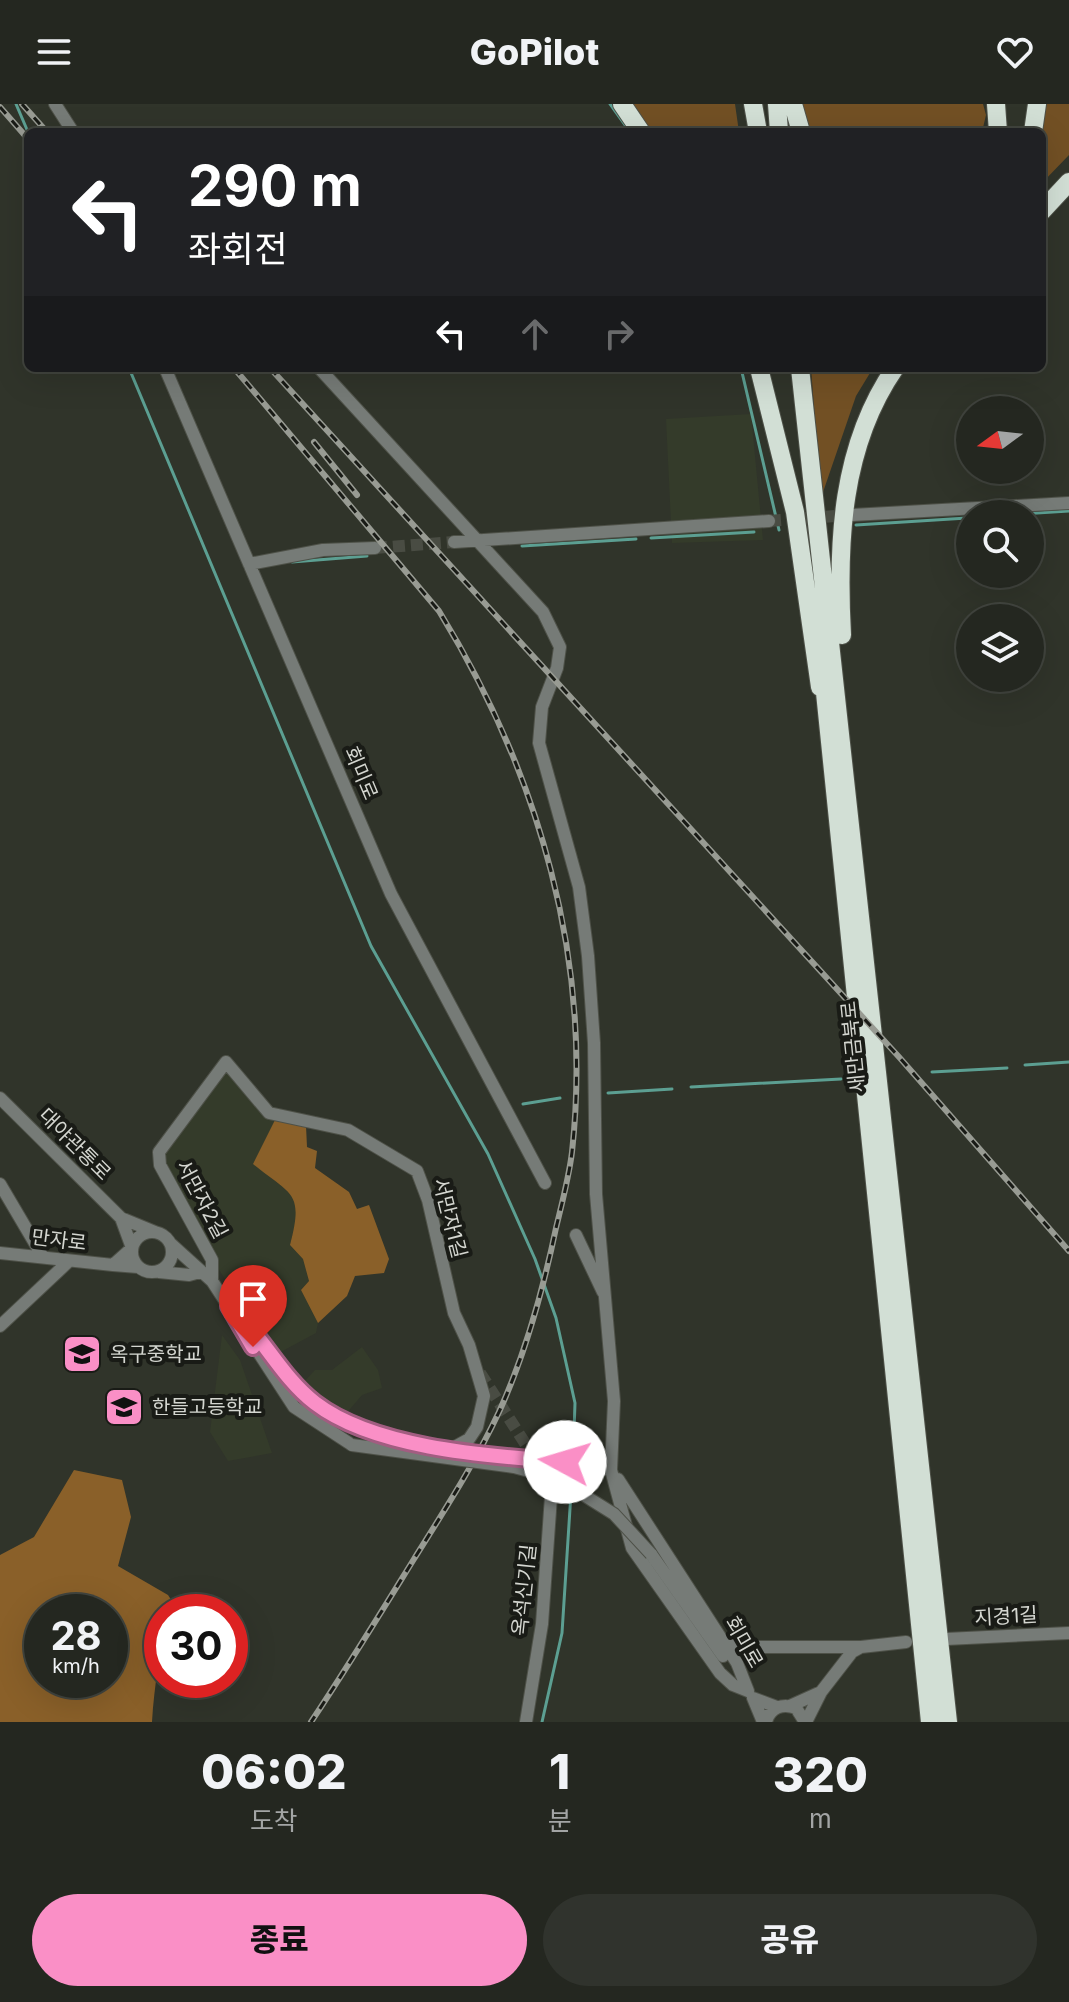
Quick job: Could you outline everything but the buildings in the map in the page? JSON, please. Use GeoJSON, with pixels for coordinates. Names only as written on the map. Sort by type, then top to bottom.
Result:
{"type":"FeatureCollection","features":[{"type":"Feature","properties":{"kind":"highway"},"geometry":{"type":"LineString","coordinates":[[622,104],[638,128]]}},
{"type":"Feature","properties":{"kind":"highway"},"geometry":{"type":"LineString","coordinates":[[753,104],[757,128]]}},
{"type":"Feature","properties":{"kind":"highway"},"geometry":{"type":"LineString","coordinates":[[764,104],[766,128]]}},
{"type":"Feature","properties":{"kind":"highway"},"geometry":{"type":"LineString","coordinates":[[777,104],[779,128]]}},
{"type":"Feature","properties":{"kind":"highway"},"geometry":{"type":"LineString","coordinates":[[793,104],[800,128]]}},
{"type":"Feature","properties":{"kind":"highway"},"geometry":{"type":"LineString","coordinates":[[996,104],[998,128]]}},
{"type":"Feature","properties":{"kind":"highway"},"geometry":{"type":"LineString","coordinates":[[1034,128],[1037,104]]}},
{"type":"Feature","properties":{"kind":"highway"},"geometry":{"type":"LineString","coordinates":[[1046,207],[1069,182]]}},
{"type":"Feature","properties":{"kind":"highway"},"geometry":{"type":"LineString","coordinates":[[760,372],[781,444],[806,575],[847,850]]}},
{"type":"Feature","properties":{"kind":"highway","name":"새만금북로"},"geometry":{"type":"LineString","coordinates":[[790,372],[948,1722]]}},
{"type":"Feature","properties":{"kind":"highway","name":"새만금북로"},"geometry":{"type":"LineString","coordinates":[[800,372],[930,1722]]}},
{"type":"Feature","properties":{"kind":"highway"},"geometry":{"type":"LineString","coordinates":[[847,850],[839,584],[841,539],[847,490],[864,426],[893,372]]}},
{"type":"Feature","properties":{"kind":"street"},"geometry":{"type":"LineString","coordinates":[[55,104],[70,128]]}},
{"type":"Feature","properties":{"kind":"street","name":"회미로"},"geometry":{"type":"LineString","coordinates":[[167,372],[391,894],[545,1183]]}},
{"type":"Feature","properties":{"kind":"street"},"geometry":{"type":"LineString","coordinates":[[229,1306],[246,1320],[290,1378],[315,1403],[364,1430],[451,1449],[534,1455],[611,1470],[614,1401],[608,1302],[596,1194],[594,1043],[588,956],[576,875],[539,743],[542,707],[557,668],[560,647],[543,612],[323,372]]}},
{"type":"Feature","properties":{"kind":"street"},"geometry":{"type":"LineString","coordinates":[[852,515],[1069,503]]}},
{"type":"Feature","properties":{"kind":"street"},"geometry":{"type":"LineString","coordinates":[[454,542],[769,521]]}},
{"type":"Feature","properties":{"kind":"street"},"geometry":{"type":"LineString","coordinates":[[249,564],[323,550],[375,548]]}},
{"type":"Feature","properties":{"kind":"street","name":"서만자2길"},"geometry":{"type":"LineString","coordinates":[[212,1281],[212,1260],[160,1165],[159,1152],[226,1062]]}},
{"type":"Feature","properties":{"kind":"street","name":"서만자1길"},"geometry":{"type":"LineString","coordinates":[[226,1062],[269,1113],[348,1130],[417,1171],[428,1200],[454,1313],[469,1345],[469,1354],[484,1396],[477,1427],[469,1439],[451,1449]]}},
{"type":"Feature","properties":{"kind":"street","name":"대야관통로"},"geometry":{"type":"LineString","coordinates":[[0,1098],[121,1218]]}},
{"type":"Feature","properties":{"kind":"street"},"geometry":{"type":"LineString","coordinates":[[0,1184],[43,1257]]}},
{"type":"Feature","properties":{"kind":"street"},"geometry":{"type":"LineString","coordinates":[[121,1218],[138,1267],[145,1272],[189,1275],[200,1272]]}},
{"type":"Feature","properties":{"kind":"street"},"geometry":{"type":"LineString","coordinates":[[121,1218],[155,1232],[212,1281],[294,1407],[352,1445],[514,1467],[558,1479],[614,1514],[651,1554],[750,1694],[765,1722],[783,1707],[821,1692]]}},
{"type":"Feature","properties":{"kind":"street"},"geometry":{"type":"LineString","coordinates":[[113,1265],[142,1234],[155,1232]]}},
{"type":"Feature","properties":{"kind":"street"},"geometry":{"type":"LineString","coordinates":[[576,1235],[608,1302]]}},
{"type":"Feature","properties":{"kind":"street"},"geometry":{"type":"LineString","coordinates":[[159,1272],[169,1264],[171,1244]]}},
{"type":"Feature","properties":{"kind":"street","name":"만자로"},"geometry":{"type":"LineString","coordinates":[[0,1253],[138,1267]]}},
{"type":"Feature","properties":{"kind":"street"},"geometry":{"type":"LineString","coordinates":[[0,1326],[68,1262]]}},
{"type":"Feature","properties":{"kind":"street","name":"서만자1길"},"geometry":{"type":"LineString","coordinates":[[469,1354],[480,1372]]}},
{"type":"Feature","properties":{"kind":"street","name":"옥석신기길"},"geometry":{"type":"LineString","coordinates":[[526,1722],[542,1624],[559,1461]]}},
{"type":"Feature","properties":{"kind":"street","name":"회미로"},"geometry":{"type":"LineString","coordinates":[[611,1470],[737,1663],[750,1694]]}},
{"type":"Feature","properties":{"kind":"street","name":"회미로"},"geometry":{"type":"LineString","coordinates":[[611,1470],[632,1548],[720,1673],[750,1694]]}},
{"type":"Feature","properties":{"kind":"street","name":"지경1길"},"geometry":{"type":"LineString","coordinates":[[946,1639],[1069,1633]]}},
{"type":"Feature","properties":{"kind":"street"},"geometry":{"type":"LineString","coordinates":[[722,1641],[735,1647],[863,1647],[906,1642]]}},
{"type":"Feature","properties":{"kind":"street"},"geometry":{"type":"LineString","coordinates":[[805,1722],[821,1692],[852,1652],[863,1647]]}},
{"type":"Feature","properties":{"kind":"street"},"geometry":{"type":"LineString","coordinates":[[750,1694],[801,1713],[805,1722]]}},
{"type":"Feature","properties":{"kind":"shaded area"},"geometry":{"type":"Polygon","coordinates":[[[630,104],[735,104],[738,128],[645,128],[630,104]]]}},
{"type":"Feature","properties":{"kind":"shaded area"},"geometry":{"type":"Polygon","coordinates":[[[800,104],[983,104],[986,115],[983,128],[807,128],[800,104]]]}},
{"type":"Feature","properties":{"kind":"shaded area"},"geometry":{"type":"Polygon","coordinates":[[[1045,104],[1069,104],[1069,155],[1046,179],[1046,128],[1040,128],[1045,104]]]}},
{"type":"Feature","properties":{"kind":"shaded area"},"geometry":{"type":"Polygon","coordinates":[[[811,372],[871,372],[856,396],[821,498],[811,372]]]}},
{"type":"Feature","properties":{"kind":"shaded area"},"geometry":{"type":"Polygon","coordinates":[[[751,414],[763,540],[672,543],[666,419],[751,414]]]}},
{"type":"Feature","properties":{"kind":"shaded area"},"geometry":{"type":"Polygon","coordinates":[[[226,1062],[276,1118],[266,1174],[292,1194],[298,1212],[290,1245],[303,1259],[309,1281],[301,1290],[318,1323],[316,1333],[275,1355],[221,1273],[165,1167],[162,1154],[226,1062]]]}},
{"type":"Feature","properties":{"kind":"shaded area"},"geometry":{"type":"Polygon","coordinates":[[[276,1118],[306,1126],[307,1147],[317,1151],[315,1168],[349,1192],[357,1209],[369,1205],[389,1259],[384,1273],[355,1276],[347,1296],[318,1323],[301,1290],[309,1281],[303,1259],[290,1245],[295,1204],[286,1189],[253,1164],[276,1118]]]}},
{"type":"Feature","properties":{"kind":"shaded area"},"geometry":{"type":"Polygon","coordinates":[[[222,1335],[240,1360],[272,1453],[228,1461],[210,1432],[222,1335]]]}},
{"type":"Feature","properties":{"kind":"shaded area"},"geometry":{"type":"Polygon","coordinates":[[[362,1347],[378,1370],[382,1388],[362,1395],[345,1415],[302,1384],[315,1370],[332,1370],[362,1347]]]}},
{"type":"Feature","properties":{"kind":"shaded area"},"geometry":{"type":"Polygon","coordinates":[[[74,1470],[122,1480],[131,1517],[118,1566],[166,1594],[144,1594],[144,1698],[155,1698],[152,1722],[0,1722],[0,1555],[34,1537],[74,1470]]]}},
{"type":"Feature","properties":{"kind":"waterway"},"geometry":{"type":"LineString","coordinates":[[16,104],[26,128]]}},
{"type":"Feature","properties":{"kind":"waterway"},"geometry":{"type":"LineString","coordinates":[[610,104],[627,128]]}},
{"type":"Feature","properties":{"kind":"waterway"},"geometry":{"type":"LineString","coordinates":[[131,372],[371,946],[488,1154],[535,1259],[556,1318],[575,1403],[573,1461]]}},
{"type":"Feature","properties":{"kind":"waterway"},"geometry":{"type":"LineString","coordinates":[[742,372],[779,530]]}},
{"type":"Feature","properties":{"kind":"waterway"},"geometry":{"type":"LineString","coordinates":[[1044,513],[1069,511]]}},
{"type":"Feature","properties":{"kind":"waterway"},"geometry":{"type":"LineString","coordinates":[[856,525],[956,519]]}},
{"type":"Feature","properties":{"kind":"waterway"},"geometry":{"type":"LineString","coordinates":[[651,538],[754,532]]}},
{"type":"Feature","properties":{"kind":"waterway"},"geometry":{"type":"LineString","coordinates":[[522,546],[636,539]]}},
{"type":"Feature","properties":{"kind":"waterway"},"geometry":{"type":"LineString","coordinates":[[292,562],[367,556]]}},
{"type":"Feature","properties":{"kind":"waterway"},"geometry":{"type":"LineString","coordinates":[[1025,1065],[1069,1062]]}},
{"type":"Feature","properties":{"kind":"waterway"},"geometry":{"type":"LineString","coordinates":[[932,1072],[1007,1068]]}},
{"type":"Feature","properties":{"kind":"waterway"},"geometry":{"type":"LineString","coordinates":[[691,1087],[841,1079]]}},
{"type":"Feature","properties":{"kind":"waterway"},"geometry":{"type":"LineString","coordinates":[[608,1093],[672,1089]]}},
{"type":"Feature","properties":{"kind":"waterway"},"geometry":{"type":"LineString","coordinates":[[523,1104],[560,1098]]}},
{"type":"Feature","properties":{"kind":"waterway"},"geometry":{"type":"LineString","coordinates":[[542,1722],[562,1633],[571,1493]]}},
{"type":"Feature","properties":{"kind":"tunnel"},"geometry":{"type":"LineString","coordinates":[[769,521],[849,515]]}},
{"type":"Feature","properties":{"kind":"tunnel"},"geometry":{"type":"LineString","coordinates":[[375,548],[454,542]]}},
{"type":"Feature","properties":{"kind":"tunnel"},"geometry":{"type":"LineString","coordinates":[[480,1373],[530,1451]]}},
{"type":"Feature","properties":{"kind":"railway"},"geometry":{"type":"LineString","coordinates":[[22,104],[43,128]]}},
{"type":"Feature","properties":{"kind":"railway"},"geometry":{"type":"LineString","coordinates":[[0,107],[24,134]]}},
{"type":"Feature","properties":{"kind":"railway"},"geometry":{"type":"LineString","coordinates":[[237,372],[439,611],[474,673],[505,737],[531,803],[551,871],[566,939],[574,1009],[576,1080],[571,1161],[545,1275],[517,1368],[499,1412],[448,1505],[311,1722]]}},
{"type":"Feature","properties":{"kind":"railway"},"geometry":{"type":"LineString","coordinates":[[274,372],[899,1057],[1069,1251]]}},
{"type":"Feature","properties":{"kind":"railway"},"geometry":{"type":"LineString","coordinates":[[314,442],[357,495]]}},
{"type":"Feature","properties":{"kind":"place","name":"옥구중학교"},"geometry":{"type":"Point","coordinates":[82,1354]}},
{"type":"Feature","properties":{"kind":"place","name":"한들고등학교"},"geometry":{"type":"Point","coordinates":[124,1407]}},
{"type":"Feature","properties":{"kind":"route"},"geometry":{"type":"LineString","coordinates":[[253,1347],[229,1306],[246,1320],[290,1378],[315,1403],[364,1430],[451,1449],[565,1462]]}}]}
